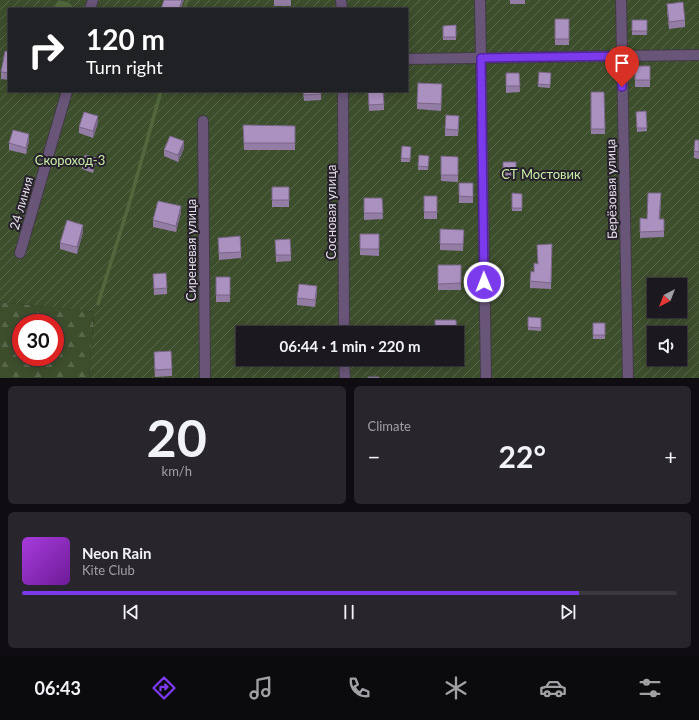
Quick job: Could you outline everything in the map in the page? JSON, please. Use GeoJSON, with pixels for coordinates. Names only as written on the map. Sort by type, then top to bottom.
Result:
{"type":"FeatureCollection","features":[{"type":"Feature","properties":{"kind":"street"},"geometry":{"type":"LineString","coordinates":[[480,0],[486,378]]}},
{"type":"Feature","properties":{"kind":"street","name":"Берёзовая улица"},"geometry":{"type":"LineString","coordinates":[[621,0],[628,378]]}},
{"type":"Feature","properties":{"kind":"street"},"geometry":{"type":"LineString","coordinates":[[408,59],[699,55]]}},
{"type":"Feature","properties":{"kind":"street","name":"24 линия"},"geometry":{"type":"LineString","coordinates":[[20,253],[67,92]]}},
{"type":"Feature","properties":{"kind":"street","name":"Сосновая улица"},"geometry":{"type":"LineString","coordinates":[[343,92],[344,326]]}},
{"type":"Feature","properties":{"kind":"street","name":"Сиреневая улица"},"geometry":{"type":"LineString","coordinates":[[203,121],[205,378]]}},
{"type":"Feature","properties":{"kind":"street"},"geometry":{"type":"LineString","coordinates":[[344,366],[345,378]]}},
{"type":"Feature","properties":{"kind":"green space","name":"СТ Мостовик"},"geometry":{"type":"Polygon","coordinates":[[[0,0],[699,0],[699,378],[89,378],[94,312],[0,302],[0,0]]]}},
{"type":"Feature","properties":{"kind":"green space"},"geometry":{"type":"Polygon","coordinates":[[[0,302],[94,312],[89,378],[0,378],[0,302]]]}},
{"type":"Feature","properties":{"kind":"shaded area"},"geometry":{"type":"Polygon","coordinates":[[[58,1],[63,1],[68,2],[73,8],[54,8],[58,1]]]}},
{"type":"Feature","properties":{"kind":"building"},"geometry":{"type":"Polygon","coordinates":[[[164,0],[182,0],[179,8],[161,8],[164,0]]]}},
{"type":"Feature","properties":{"kind":"building"},"geometry":{"type":"Polygon","coordinates":[[[683,2],[685,20],[669,22],[667,4],[683,2]]]}},
{"type":"Feature","properties":{"kind":"building"},"geometry":{"type":"Polygon","coordinates":[[[555,19],[569,19],[569,39],[555,39],[555,19]]]}},
{"type":"Feature","properties":{"kind":"building"},"geometry":{"type":"Polygon","coordinates":[[[632,20],[647,20],[647,31],[632,31],[632,20]]]}},
{"type":"Feature","properties":{"kind":"building"},"geometry":{"type":"Polygon","coordinates":[[[456,25],[456,37],[443,37],[443,26],[456,25]]]}},
{"type":"Feature","properties":{"kind":"building"},"geometry":{"type":"Polygon","coordinates":[[[5,51],[8,52],[8,73],[1,72],[5,51]]]}},
{"type":"Feature","properties":{"kind":"building"},"geometry":{"type":"Polygon","coordinates":[[[635,66],[650,66],[650,80],[635,80],[635,66]]]}},
{"type":"Feature","properties":{"kind":"building"},"geometry":{"type":"Polygon","coordinates":[[[539,72],[551,73],[550,85],[538,84],[539,72]]]}},
{"type":"Feature","properties":{"kind":"building"},"geometry":{"type":"Polygon","coordinates":[[[506,73],[519,73],[520,86],[506,86],[506,73]]]}},
{"type":"Feature","properties":{"kind":"building"},"geometry":{"type":"Polygon","coordinates":[[[418,83],[442,84],[441,104],[417,103],[418,83]]]}},
{"type":"Feature","properties":{"kind":"building"},"geometry":{"type":"Polygon","coordinates":[[[304,92],[321,92],[321,94],[304,95],[304,92]]]}},
{"type":"Feature","properties":{"kind":"building"},"geometry":{"type":"Polygon","coordinates":[[[368,92],[383,92],[384,104],[369,105],[368,92]]]}},
{"type":"Feature","properties":{"kind":"building"},"geometry":{"type":"Polygon","coordinates":[[[591,92],[604,92],[605,129],[591,129],[591,92]]]}},
{"type":"Feature","properties":{"kind":"building"},"geometry":{"type":"Polygon","coordinates":[[[646,111],[647,128],[637,128],[636,112],[646,111]]]}},
{"type":"Feature","properties":{"kind":"building"},"geometry":{"type":"Polygon","coordinates":[[[84,112],[98,116],[93,131],[79,127],[84,112]]]}},
{"type":"Feature","properties":{"kind":"building"},"geometry":{"type":"Polygon","coordinates":[[[446,115],[459,116],[458,130],[445,129],[446,115]]]}},
{"type":"Feature","properties":{"kind":"building"},"geometry":{"type":"Polygon","coordinates":[[[243,125],[295,126],[295,143],[244,143],[243,125]]]}},
{"type":"Feature","properties":{"kind":"building"},"geometry":{"type":"Polygon","coordinates":[[[13,130],[29,134],[26,148],[9,143],[13,130]]]}},
{"type":"Feature","properties":{"kind":"building"},"geometry":{"type":"Polygon","coordinates":[[[170,136],[184,141],[178,155],[164,150],[170,136]]]}},
{"type":"Feature","properties":{"kind":"building"},"geometry":{"type":"Polygon","coordinates":[[[695,140],[699,140],[699,152],[694,151],[695,140]]]}},
{"type":"Feature","properties":{"kind":"building"},"geometry":{"type":"Polygon","coordinates":[[[402,146],[411,147],[410,159],[401,158],[402,146]]]}},
{"type":"Feature","properties":{"kind":"building"},"geometry":{"type":"Polygon","coordinates":[[[85,155],[96,158],[93,169],[82,166],[85,155]]]}},
{"type":"Feature","properties":{"kind":"building"},"geometry":{"type":"Polygon","coordinates":[[[419,155],[429,156],[428,167],[418,166],[419,155]]]}},
{"type":"Feature","properties":{"kind":"building"},"geometry":{"type":"Polygon","coordinates":[[[441,156],[458,157],[458,175],[441,175],[441,156]]]}},
{"type":"Feature","properties":{"kind":"building"},"geometry":{"type":"Polygon","coordinates":[[[503,162],[516,162],[516,172],[503,172],[503,162]]]}},
{"type":"Feature","properties":{"kind":"building"},"geometry":{"type":"Polygon","coordinates":[[[459,183],[473,183],[473,197],[459,196],[459,183]]]}},
{"type":"Feature","properties":{"kind":"building"},"geometry":{"type":"Polygon","coordinates":[[[272,187],[289,187],[289,200],[272,200],[272,187]]]}},
{"type":"Feature","properties":{"kind":"building"},"geometry":{"type":"Polygon","coordinates":[[[512,193],[522,194],[522,208],[512,208],[512,193]]]}},
{"type":"Feature","properties":{"kind":"building"},"geometry":{"type":"Polygon","coordinates":[[[648,193],[661,193],[659,219],[664,219],[664,231],[640,232],[640,218],[647,219],[648,193]]]}},
{"type":"Feature","properties":{"kind":"building"},"geometry":{"type":"Polygon","coordinates":[[[424,196],[437,196],[437,212],[424,212],[424,196]]]}},
{"type":"Feature","properties":{"kind":"building"},"geometry":{"type":"Polygon","coordinates":[[[364,198],[382,198],[383,213],[364,213],[364,198]]]}},
{"type":"Feature","properties":{"kind":"building"},"geometry":{"type":"Polygon","coordinates":[[[158,201],[181,206],[176,226],[153,220],[158,201]]]}},
{"type":"Feature","properties":{"kind":"building"},"geometry":{"type":"Polygon","coordinates":[[[67,220],[83,225],[77,247],[60,243],[67,220]]]}},
{"type":"Feature","properties":{"kind":"building"},"geometry":{"type":"Polygon","coordinates":[[[440,229],[464,230],[463,244],[440,244],[440,229]]]}},
{"type":"Feature","properties":{"kind":"building"},"geometry":{"type":"Polygon","coordinates":[[[360,234],[379,234],[379,249],[360,249],[360,234]]]}},
{"type":"Feature","properties":{"kind":"building"},"geometry":{"type":"Polygon","coordinates":[[[240,236],[241,252],[219,253],[218,238],[240,236]]]}},
{"type":"Feature","properties":{"kind":"building"},"geometry":{"type":"Polygon","coordinates":[[[290,239],[291,255],[276,255],[275,240],[290,239]]]}},
{"type":"Feature","properties":{"kind":"building"},"geometry":{"type":"Polygon","coordinates":[[[552,244],[551,283],[530,281],[531,271],[534,272],[534,263],[538,264],[537,245],[552,244]]]}},
{"type":"Feature","properties":{"kind":"building"},"geometry":{"type":"Polygon","coordinates":[[[438,265],[461,265],[461,283],[438,284],[438,265]]]}},
{"type":"Feature","properties":{"kind":"building"},"geometry":{"type":"Polygon","coordinates":[[[166,273],[167,288],[154,289],[153,274],[166,273]]]}},
{"type":"Feature","properties":{"kind":"building"},"geometry":{"type":"Polygon","coordinates":[[[216,277],[230,277],[230,295],[216,295],[216,277]]]}},
{"type":"Feature","properties":{"kind":"building"},"geometry":{"type":"Polygon","coordinates":[[[299,284],[317,286],[315,300],[297,298],[299,284]]]}},
{"type":"Feature","properties":{"kind":"building"},"geometry":{"type":"Polygon","coordinates":[[[528,317],[541,318],[541,328],[528,327],[528,317]]]}},
{"type":"Feature","properties":{"kind":"building"},"geometry":{"type":"Polygon","coordinates":[[[435,320],[456,320],[456,326],[435,326],[435,320]]]}},
{"type":"Feature","properties":{"kind":"building"},"geometry":{"type":"Polygon","coordinates":[[[593,323],[605,323],[605,335],[593,335],[593,323]]]}},
{"type":"Feature","properties":{"kind":"building"},"geometry":{"type":"Polygon","coordinates":[[[171,351],[172,369],[155,370],[154,352],[171,351]]]}},
{"type":"Feature","properties":{"kind":"building"},"geometry":{"type":"Polygon","coordinates":[[[379,377],[379,378],[368,378],[379,377]]]}},
{"type":"Feature","properties":{"kind":"waterway"},"geometry":{"type":"LineString","coordinates":[[184,8],[187,0]]}},
{"type":"Feature","properties":{"kind":"waterway"},"geometry":{"type":"LineString","coordinates":[[98,304],[130,201],[161,92]]}},
{"type":"Feature","properties":{"kind":"route"},"geometry":{"type":"LineString","coordinates":[[484,282],[481,58],[622,56],[622,87]]}},
{"type":"Feature","properties":{"kind":"park label","name":"Скороход-3"},"geometry":{"type":"Point","coordinates":[70,160]}}]}
